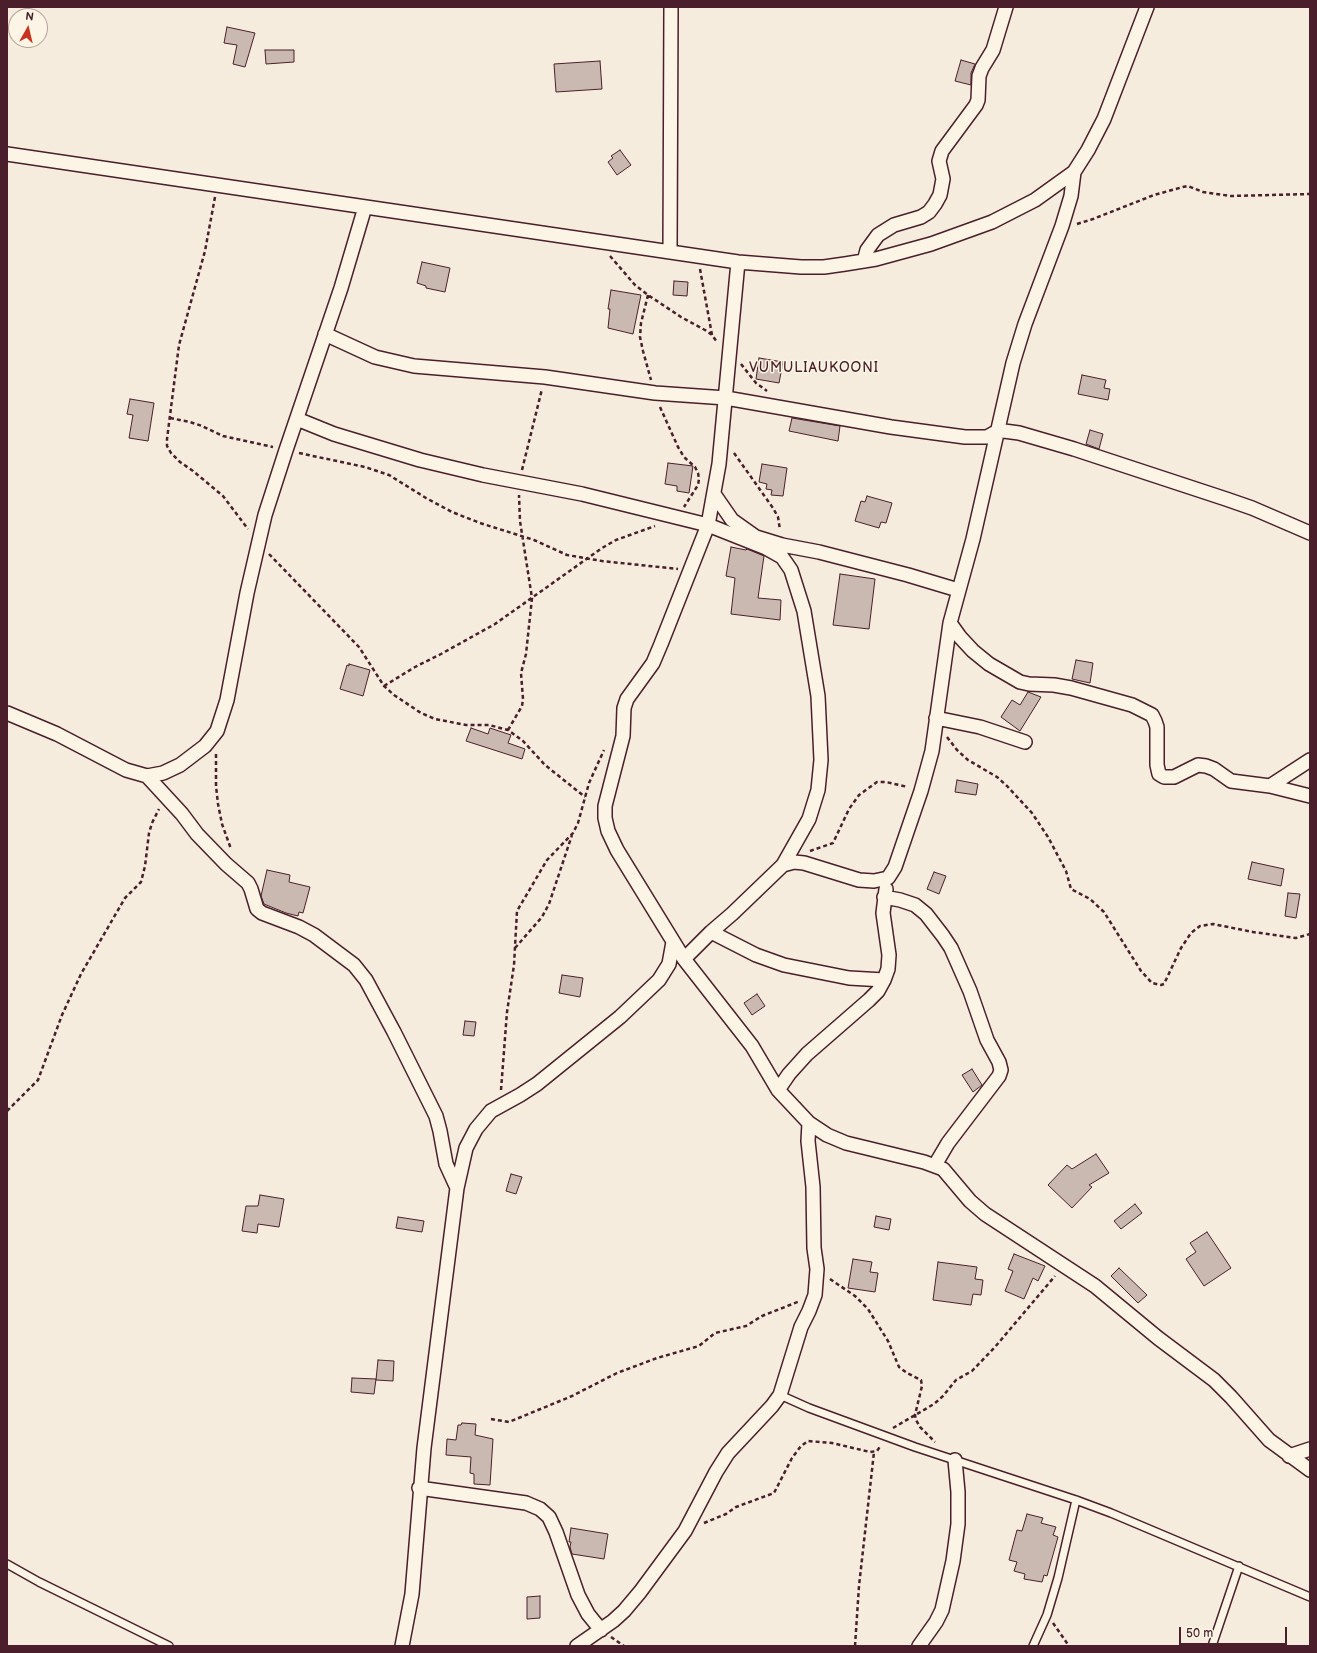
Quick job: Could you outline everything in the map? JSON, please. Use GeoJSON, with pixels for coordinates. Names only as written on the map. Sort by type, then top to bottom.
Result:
{"type":"FeatureCollection","features":[{"type":"Feature","properties":{"kind":"street"},"geometry":{"type":"LineString","coordinates":[[670,251],[671,7]]}},
{"type":"Feature","properties":{"kind":"street"},"geometry":{"type":"LineString","coordinates":[[864,261],[867,250],[878,235],[894,225],[921,217],[929,212],[935,204],[940,195],[943,179],[939,160],[942,151],[976,105],[982,68],[993,50],[1006,7]]}},
{"type":"Feature","properties":{"kind":"street"},"geometry":{"type":"LineString","coordinates":[[7,154],[738,262],[824,267],[864,261],[931,244],[992,222],[1035,200],[1074,172],[1088,150],[1104,119],[1147,7]]}},
{"type":"Feature","properties":{"kind":"street"},"geometry":{"type":"LineString","coordinates":[[778,1090],[789,1074],[807,1054],[869,1000],[878,990],[888,969],[889,955],[883,913],[888,878],[895,866],[921,791],[932,751],[938,718],[950,623],[973,539],[996,432],[1013,363],[1024,324],[1062,226],[1071,196],[1074,172]]}},
{"type":"Feature","properties":{"kind":"street"},"geometry":{"type":"LineString","coordinates":[[7,713],[57,734],[126,770],[147,776],[163,773],[180,765],[205,746],[217,731],[228,700],[247,593],[258,542],[286,450],[343,281],[365,208]]}},
{"type":"Feature","properties":{"kind":"street"},"geometry":{"type":"LineString","coordinates":[[738,262],[722,437],[708,525],[653,663],[627,699],[624,708],[623,736],[605,806],[605,818],[608,831],[616,850],[684,960],[752,1046],[778,1090],[809,1123],[826,1135],[846,1143],[935,1165],[946,1172],[970,1202],[985,1214],[1064,1264],[1095,1286],[1158,1338],[1214,1380],[1269,1440],[1310,1470]]}},
{"type":"Feature","properties":{"kind":"street"},"geometry":{"type":"LineString","coordinates":[[325,334],[375,357],[414,366],[545,377],[655,393],[726,398],[848,420],[950,435],[982,438],[996,432],[1004,431],[1019,433],[1074,449],[1245,506],[1310,533]]}},
{"type":"Feature","properties":{"kind":"street"},"geometry":{"type":"LineString","coordinates":[[297,420],[371,446],[420,460],[582,494],[708,525],[766,548],[782,557],[791,570],[804,611],[818,696],[821,760],[818,790],[809,819],[788,864],[711,932],[684,960]]}},
{"type":"Feature","properties":{"kind":"street"},"geometry":{"type":"LineString","coordinates":[[714,494],[732,520],[756,536],[782,545],[858,562],[958,590]]}},
{"type":"Feature","properties":{"kind":"street"},"geometry":{"type":"LineString","coordinates":[[950,623],[973,651],[990,664],[1020,682],[1071,688],[1132,705],[1152,716],[1156,720],[1157,727],[1157,765],[1159,774],[1164,777],[1174,777],[1198,765],[1206,766],[1214,769],[1231,781],[1270,786],[1310,796]]}},
{"type":"Feature","properties":{"kind":"street"},"geometry":{"type":"LineString","coordinates":[[938,718],[980,727],[1025,742]]}},
{"type":"Feature","properties":{"kind":"street"},"geometry":{"type":"LineString","coordinates":[[1270,786],[1310,760]]}},
{"type":"Feature","properties":{"kind":"street"},"geometry":{"type":"LineString","coordinates":[[147,776],[226,864],[248,883],[257,909],[262,913],[299,927],[314,935],[354,965],[366,980],[436,1116],[446,1164],[457,1188]]}},
{"type":"Feature","properties":{"kind":"street"},"geometry":{"type":"LineString","coordinates":[[788,864],[816,866],[859,880],[874,881],[888,878]]}},
{"type":"Feature","properties":{"kind":"street"},"geometry":{"type":"LineString","coordinates":[[884,898],[900,900],[915,905],[926,914],[943,936],[951,948],[970,992],[987,1040],[999,1062],[1001,1070],[999,1076],[948,1143],[935,1165]]}},
{"type":"Feature","properties":{"kind":"street"},"geometry":{"type":"LineString","coordinates":[[711,932],[756,955],[784,964],[849,978],[884,980]]}},
{"type":"Feature","properties":{"kind":"street"},"geometry":{"type":"LineString","coordinates":[[402,1646],[412,1594],[420,1488],[457,1188],[466,1148],[476,1129],[491,1111],[537,1084],[620,1017],[659,980],[665,972],[671,958],[673,942]]}},
{"type":"Feature","properties":{"kind":"street"},"geometry":{"type":"LineString","coordinates":[[577,1646],[602,1630],[624,1611],[674,1548],[728,1453],[772,1406],[780,1395],[801,1327],[815,1295],[817,1269],[814,1248],[813,1187],[808,1141],[809,1123]]}},
{"type":"Feature","properties":{"kind":"street"},"geometry":{"type":"LineString","coordinates":[[1289,1456],[1310,1449]]}},
{"type":"Feature","properties":{"kind":"street"},"geometry":{"type":"LineString","coordinates":[[919,1646],[936,1622],[942,1610],[953,1561],[958,1524],[958,1492],[954,1460]]}},
{"type":"Feature","properties":{"kind":"street"},"geometry":{"type":"LineString","coordinates":[[420,1488],[526,1503],[540,1509],[549,1518],[556,1532],[578,1595],[588,1614],[602,1630]]}},
{"type":"Feature","properties":{"kind":"lane"},"geometry":{"type":"LineString","coordinates":[[780,1395],[809,1408],[885,1436],[1076,1500],[1239,1566],[1310,1597]]}},
{"type":"Feature","properties":{"kind":"lane"},"geometry":{"type":"LineString","coordinates":[[1033,1646],[1047,1615],[1058,1578],[1076,1500]]}},
{"type":"Feature","properties":{"kind":"lane"},"geometry":{"type":"LineString","coordinates":[[7,1564],[39,1582],[169,1646]]}},
{"type":"Feature","properties":{"kind":"lane"},"geometry":{"type":"LineString","coordinates":[[1212,1646],[1239,1566]]}},
{"type":"Feature","properties":{"kind":"path"},"geometry":{"type":"LineString","coordinates":[[218,185],[205,251],[179,345],[167,439],[167,446],[171,453],[180,462],[223,496],[258,542],[359,647],[384,686],[394,695],[407,704],[435,718],[466,725],[494,726],[508,730],[523,741],[545,765],[585,797]]}},
{"type":"Feature","properties":{"kind":"path"},"geometry":{"type":"LineString","coordinates":[[1062,226],[1088,221],[1154,195],[1183,186],[1188,186],[1203,192],[1231,196],[1310,194]]}},
{"type":"Feature","properties":{"kind":"path"},"geometry":{"type":"LineString","coordinates":[[598,241],[623,272],[648,295],[712,335],[703,283],[696,255]]}},
{"type":"Feature","properties":{"kind":"path"},"geometry":{"type":"LineString","coordinates":[[384,686],[415,666],[441,654],[494,624],[586,559],[616,540],[678,518],[698,486],[699,479],[695,467],[684,457],[672,438],[655,393],[643,351],[640,337],[641,323],[648,295]]}},
{"type":"Feature","properties":{"kind":"path"},"geometry":{"type":"LineString","coordinates":[[729,353],[756,383],[771,393]]}},
{"type":"Feature","properties":{"kind":"path"},"geometry":{"type":"LineString","coordinates":[[508,730],[522,706],[522,673],[527,648],[532,598],[520,521],[519,482],[545,377]]}},
{"type":"Feature","properties":{"kind":"path"},"geometry":{"type":"LineString","coordinates":[[170,418],[202,426],[223,436],[354,464],[384,473],[452,512],[523,537],[567,555],[586,559],[690,570]]}},
{"type":"Feature","properties":{"kind":"path"},"geometry":{"type":"LineString","coordinates":[[722,437],[778,517],[782,545]]}},
{"type":"Feature","properties":{"kind":"path"},"geometry":{"type":"LineString","coordinates":[[938,718],[946,735],[957,750],[968,760],[997,777],[1032,814],[1048,837],[1066,872],[1071,889],[1090,898],[1104,912],[1141,971],[1152,983],[1161,985],[1164,984],[1181,948],[1191,933],[1200,926],[1213,924],[1253,932],[1296,938],[1310,934]]}},
{"type":"Feature","properties":{"kind":"path"},"geometry":{"type":"LineString","coordinates":[[217,731],[216,766],[218,804],[222,824],[232,853]]}},
{"type":"Feature","properties":{"kind":"path"},"geometry":{"type":"LineString","coordinates":[[515,948],[542,917],[549,904],[578,823],[589,783],[605,749]]}},
{"type":"Feature","properties":{"kind":"path"},"geometry":{"type":"LineString","coordinates":[[788,864],[804,852],[833,843],[849,809],[859,795],[876,782],[901,784],[921,791]]}},
{"type":"Feature","properties":{"kind":"path"},"geometry":{"type":"LineString","coordinates":[[7,1111],[38,1080],[62,1015],[81,974],[125,898],[141,882],[146,866],[146,854],[152,822],[157,812],[169,799]]}},
{"type":"Feature","properties":{"kind":"path"},"geometry":{"type":"LineString","coordinates":[[500,1106],[507,1012],[515,948],[517,916],[521,903],[546,860],[573,834]]}},
{"type":"Feature","properties":{"kind":"path"},"geometry":{"type":"LineString","coordinates":[[685,1531],[714,1520],[736,1506],[774,1493],[792,1458],[801,1446],[808,1441],[832,1443],[866,1452],[877,1451],[885,1436],[896,1426],[934,1404],[943,1396],[956,1380],[972,1370],[991,1351],[1035,1302],[1064,1264]]}},
{"type":"Feature","properties":{"kind":"path"},"geometry":{"type":"LineString","coordinates":[[817,1269],[855,1296],[868,1309],[888,1341],[899,1367],[921,1380],[922,1386],[915,1415],[920,1427],[938,1446]]}},
{"type":"Feature","properties":{"kind":"path"},"geometry":{"type":"LineString","coordinates":[[491,1419],[509,1422],[572,1396],[617,1373],[657,1358],[699,1346],[715,1333],[746,1326],[762,1316],[815,1295]]}},
{"type":"Feature","properties":{"kind":"path"},"geometry":{"type":"LineString","coordinates":[[855,1646],[859,1586],[874,1452]]}},
{"type":"Feature","properties":{"kind":"path"},"geometry":{"type":"LineString","coordinates":[[1047,1615],[1070,1646]]}},
{"type":"Feature","properties":{"kind":"building"},"geometry":{"type":"Polygon","coordinates":[[[227,27],[255,33],[245,67],[233,64],[237,45],[224,43],[227,27]]]}},
{"type":"Feature","properties":{"kind":"building"},"geometry":{"type":"Polygon","coordinates":[[[265,50],[294,50],[294,62],[266,64],[265,50]]]}},
{"type":"Feature","properties":{"kind":"building"},"geometry":{"type":"Polygon","coordinates":[[[961,60],[975,64],[971,73],[971,85],[955,81],[961,60]]]}},
{"type":"Feature","properties":{"kind":"building"},"geometry":{"type":"Polygon","coordinates":[[[600,61],[602,89],[556,92],[554,64],[600,61]]]}},
{"type":"Feature","properties":{"kind":"building"},"geometry":{"type":"Polygon","coordinates":[[[620,150],[631,165],[617,175],[608,162],[613,158],[611,156],[620,150]]]}},
{"type":"Feature","properties":{"kind":"building"},"geometry":{"type":"Polygon","coordinates":[[[422,262],[450,268],[445,292],[426,288],[426,286],[417,283],[422,262]]]}},
{"type":"Feature","properties":{"kind":"building"},"geometry":{"type":"Polygon","coordinates":[[[674,281],[688,282],[687,296],[673,295],[674,281]]]}},
{"type":"Feature","properties":{"kind":"building"},"geometry":{"type":"Polygon","coordinates":[[[611,290],[641,295],[633,334],[608,328],[610,309],[608,309],[611,290]]]}},
{"type":"Feature","properties":{"kind":"building"},"geometry":{"type":"Polygon","coordinates":[[[759,358],[783,362],[779,383],[756,379],[759,358]]]}},
{"type":"Feature","properties":{"kind":"building"},"geometry":{"type":"Polygon","coordinates":[[[1082,375],[1106,380],[1104,388],[1110,389],[1108,400],[1078,394],[1082,375]]]}},
{"type":"Feature","properties":{"kind":"building"},"geometry":{"type":"Polygon","coordinates":[[[130,399],[154,403],[148,441],[129,438],[133,415],[127,414],[130,399]]]}},
{"type":"Feature","properties":{"kind":"building"},"geometry":{"type":"Polygon","coordinates":[[[792,418],[840,426],[838,441],[789,431],[792,418]]]}},
{"type":"Feature","properties":{"kind":"building"},"geometry":{"type":"Polygon","coordinates":[[[1090,430],[1103,434],[1099,449],[1086,444],[1090,430]]]}},
{"type":"Feature","properties":{"kind":"building"},"geometry":{"type":"Polygon","coordinates":[[[668,463],[693,466],[689,493],[677,491],[677,486],[665,484],[668,463]]]}},
{"type":"Feature","properties":{"kind":"building"},"geometry":{"type":"Polygon","coordinates":[[[762,464],[787,468],[783,496],[771,495],[772,490],[766,489],[767,484],[759,482],[762,464]]]}},
{"type":"Feature","properties":{"kind":"building"},"geometry":{"type":"Polygon","coordinates":[[[867,496],[892,503],[886,523],[881,522],[879,528],[855,521],[861,501],[865,502],[867,496]]]}},
{"type":"Feature","properties":{"kind":"building"},"geometry":{"type":"Polygon","coordinates":[[[731,547],[747,549],[764,556],[758,598],[781,600],[780,620],[731,614],[735,578],[726,576],[731,547]]]}},
{"type":"Feature","properties":{"kind":"building"},"geometry":{"type":"Polygon","coordinates":[[[840,574],[875,579],[869,629],[833,625],[840,574]]]}},
{"type":"Feature","properties":{"kind":"building"},"geometry":{"type":"Polygon","coordinates":[[[1076,660],[1093,663],[1090,683],[1072,679],[1076,660]]]}},
{"type":"Feature","properties":{"kind":"building"},"geometry":{"type":"Polygon","coordinates":[[[349,664],[370,670],[363,696],[340,689],[347,665],[349,666],[349,664]]]}},
{"type":"Feature","properties":{"kind":"building"},"geometry":{"type":"Polygon","coordinates":[[[1028,692],[1041,697],[1020,731],[1001,717],[1012,700],[1020,705],[1028,692]]]}},
{"type":"Feature","properties":{"kind":"building"},"geometry":{"type":"Polygon","coordinates":[[[471,728],[488,734],[490,728],[511,735],[508,743],[525,749],[522,759],[466,741],[471,728]]]}},
{"type":"Feature","properties":{"kind":"building"},"geometry":{"type":"Polygon","coordinates":[[[957,780],[978,784],[976,795],[955,792],[957,780]]]}},
{"type":"Feature","properties":{"kind":"building"},"geometry":{"type":"Polygon","coordinates":[[[1252,862],[1284,869],[1281,886],[1248,879],[1252,862]]]}},
{"type":"Feature","properties":{"kind":"building"},"geometry":{"type":"Polygon","coordinates":[[[267,870],[290,875],[289,882],[310,887],[303,913],[299,912],[298,916],[264,904],[261,896],[267,870]]]}},
{"type":"Feature","properties":{"kind":"building"},"geometry":{"type":"Polygon","coordinates":[[[934,872],[946,876],[939,894],[927,889],[934,872]]]}},
{"type":"Feature","properties":{"kind":"building"},"geometry":{"type":"Polygon","coordinates":[[[1288,893],[1300,894],[1296,918],[1285,916],[1288,893]]]}},
{"type":"Feature","properties":{"kind":"building"},"geometry":{"type":"Polygon","coordinates":[[[562,975],[583,978],[580,997],[559,993],[562,975]]]}},
{"type":"Feature","properties":{"kind":"building"},"geometry":{"type":"Polygon","coordinates":[[[757,994],[765,1006],[752,1015],[744,1003],[757,994]]]}},
{"type":"Feature","properties":{"kind":"building"},"geometry":{"type":"Polygon","coordinates":[[[465,1021],[476,1022],[474,1036],[463,1035],[465,1021]]]}},
{"type":"Feature","properties":{"kind":"building"},"geometry":{"type":"Polygon","coordinates":[[[972,1069],[982,1085],[973,1092],[962,1075],[972,1069]]]}},
{"type":"Feature","properties":{"kind":"building"},"geometry":{"type":"Polygon","coordinates":[[[1096,1154],[1109,1173],[1089,1185],[1092,1187],[1072,1208],[1048,1185],[1067,1165],[1072,1169],[1096,1154]]]}},
{"type":"Feature","properties":{"kind":"building"},"geometry":{"type":"Polygon","coordinates":[[[511,1174],[522,1177],[516,1194],[506,1191],[511,1174]]]}},
{"type":"Feature","properties":{"kind":"building"},"geometry":{"type":"Polygon","coordinates":[[[260,1195],[284,1199],[279,1227],[258,1224],[257,1233],[242,1231],[246,1206],[258,1206],[260,1195]]]}},
{"type":"Feature","properties":{"kind":"building"},"geometry":{"type":"Polygon","coordinates":[[[1135,1204],[1142,1213],[1121,1229],[1114,1221],[1135,1204]]]}},
{"type":"Feature","properties":{"kind":"building"},"geometry":{"type":"Polygon","coordinates":[[[876,1216],[891,1219],[889,1230],[874,1227],[876,1216]]]}},
{"type":"Feature","properties":{"kind":"building"},"geometry":{"type":"Polygon","coordinates":[[[398,1217],[424,1221],[422,1232],[396,1228],[398,1217]]]}},
{"type":"Feature","properties":{"kind":"building"},"geometry":{"type":"Polygon","coordinates":[[[1207,1232],[1231,1268],[1204,1286],[1186,1259],[1196,1252],[1190,1243],[1207,1232]]]}},
{"type":"Feature","properties":{"kind":"building"},"geometry":{"type":"Polygon","coordinates":[[[1014,1254],[1045,1266],[1038,1281],[1033,1278],[1024,1299],[1005,1291],[1013,1271],[1008,1269],[1014,1254]]]}},
{"type":"Feature","properties":{"kind":"building"},"geometry":{"type":"Polygon","coordinates":[[[853,1259],[872,1262],[870,1272],[878,1273],[875,1292],[848,1288],[853,1259]]]}},
{"type":"Feature","properties":{"kind":"building"},"geometry":{"type":"Polygon","coordinates":[[[938,1262],[977,1267],[975,1279],[983,1280],[981,1295],[973,1294],[971,1305],[933,1300],[938,1262]]]}},
{"type":"Feature","properties":{"kind":"building"},"geometry":{"type":"Polygon","coordinates":[[[1119,1268],[1147,1295],[1138,1303],[1111,1276],[1119,1268]]]}},
{"type":"Feature","properties":{"kind":"building"},"geometry":{"type":"Polygon","coordinates":[[[378,1360],[394,1361],[393,1381],[376,1380],[378,1360]]]}},
{"type":"Feature","properties":{"kind":"building"},"geometry":{"type":"Polygon","coordinates":[[[352,1378],[376,1379],[374,1394],[351,1392],[352,1378]]]}},
{"type":"Feature","properties":{"kind":"building"},"geometry":{"type":"Polygon","coordinates":[[[462,1423],[476,1424],[475,1435],[493,1439],[490,1485],[474,1484],[474,1474],[470,1473],[471,1457],[446,1455],[447,1439],[456,1440],[458,1425],[461,1425],[462,1423]]]}},
{"type":"Feature","properties":{"kind":"building"},"geometry":{"type":"Polygon","coordinates":[[[1027,1514],[1043,1518],[1041,1523],[1056,1527],[1053,1535],[1058,1537],[1047,1576],[1044,1575],[1042,1582],[1024,1579],[1025,1574],[1014,1571],[1017,1562],[1009,1560],[1017,1530],[1022,1531],[1027,1514]]]}},
{"type":"Feature","properties":{"kind":"building"},"geometry":{"type":"Polygon","coordinates":[[[571,1528],[608,1534],[604,1559],[572,1554],[570,1547],[571,1542],[569,1542],[571,1528]]]}},
{"type":"Feature","properties":{"kind":"building"},"geometry":{"type":"Polygon","coordinates":[[[540,1596],[540,1618],[527,1619],[527,1597],[540,1596]]]}},
{"type":"Feature","properties":{"kind":"district","name":"VUMULIAUKOONI"},"geometry":{"type":"Point","coordinates":[814,368]}}]}
